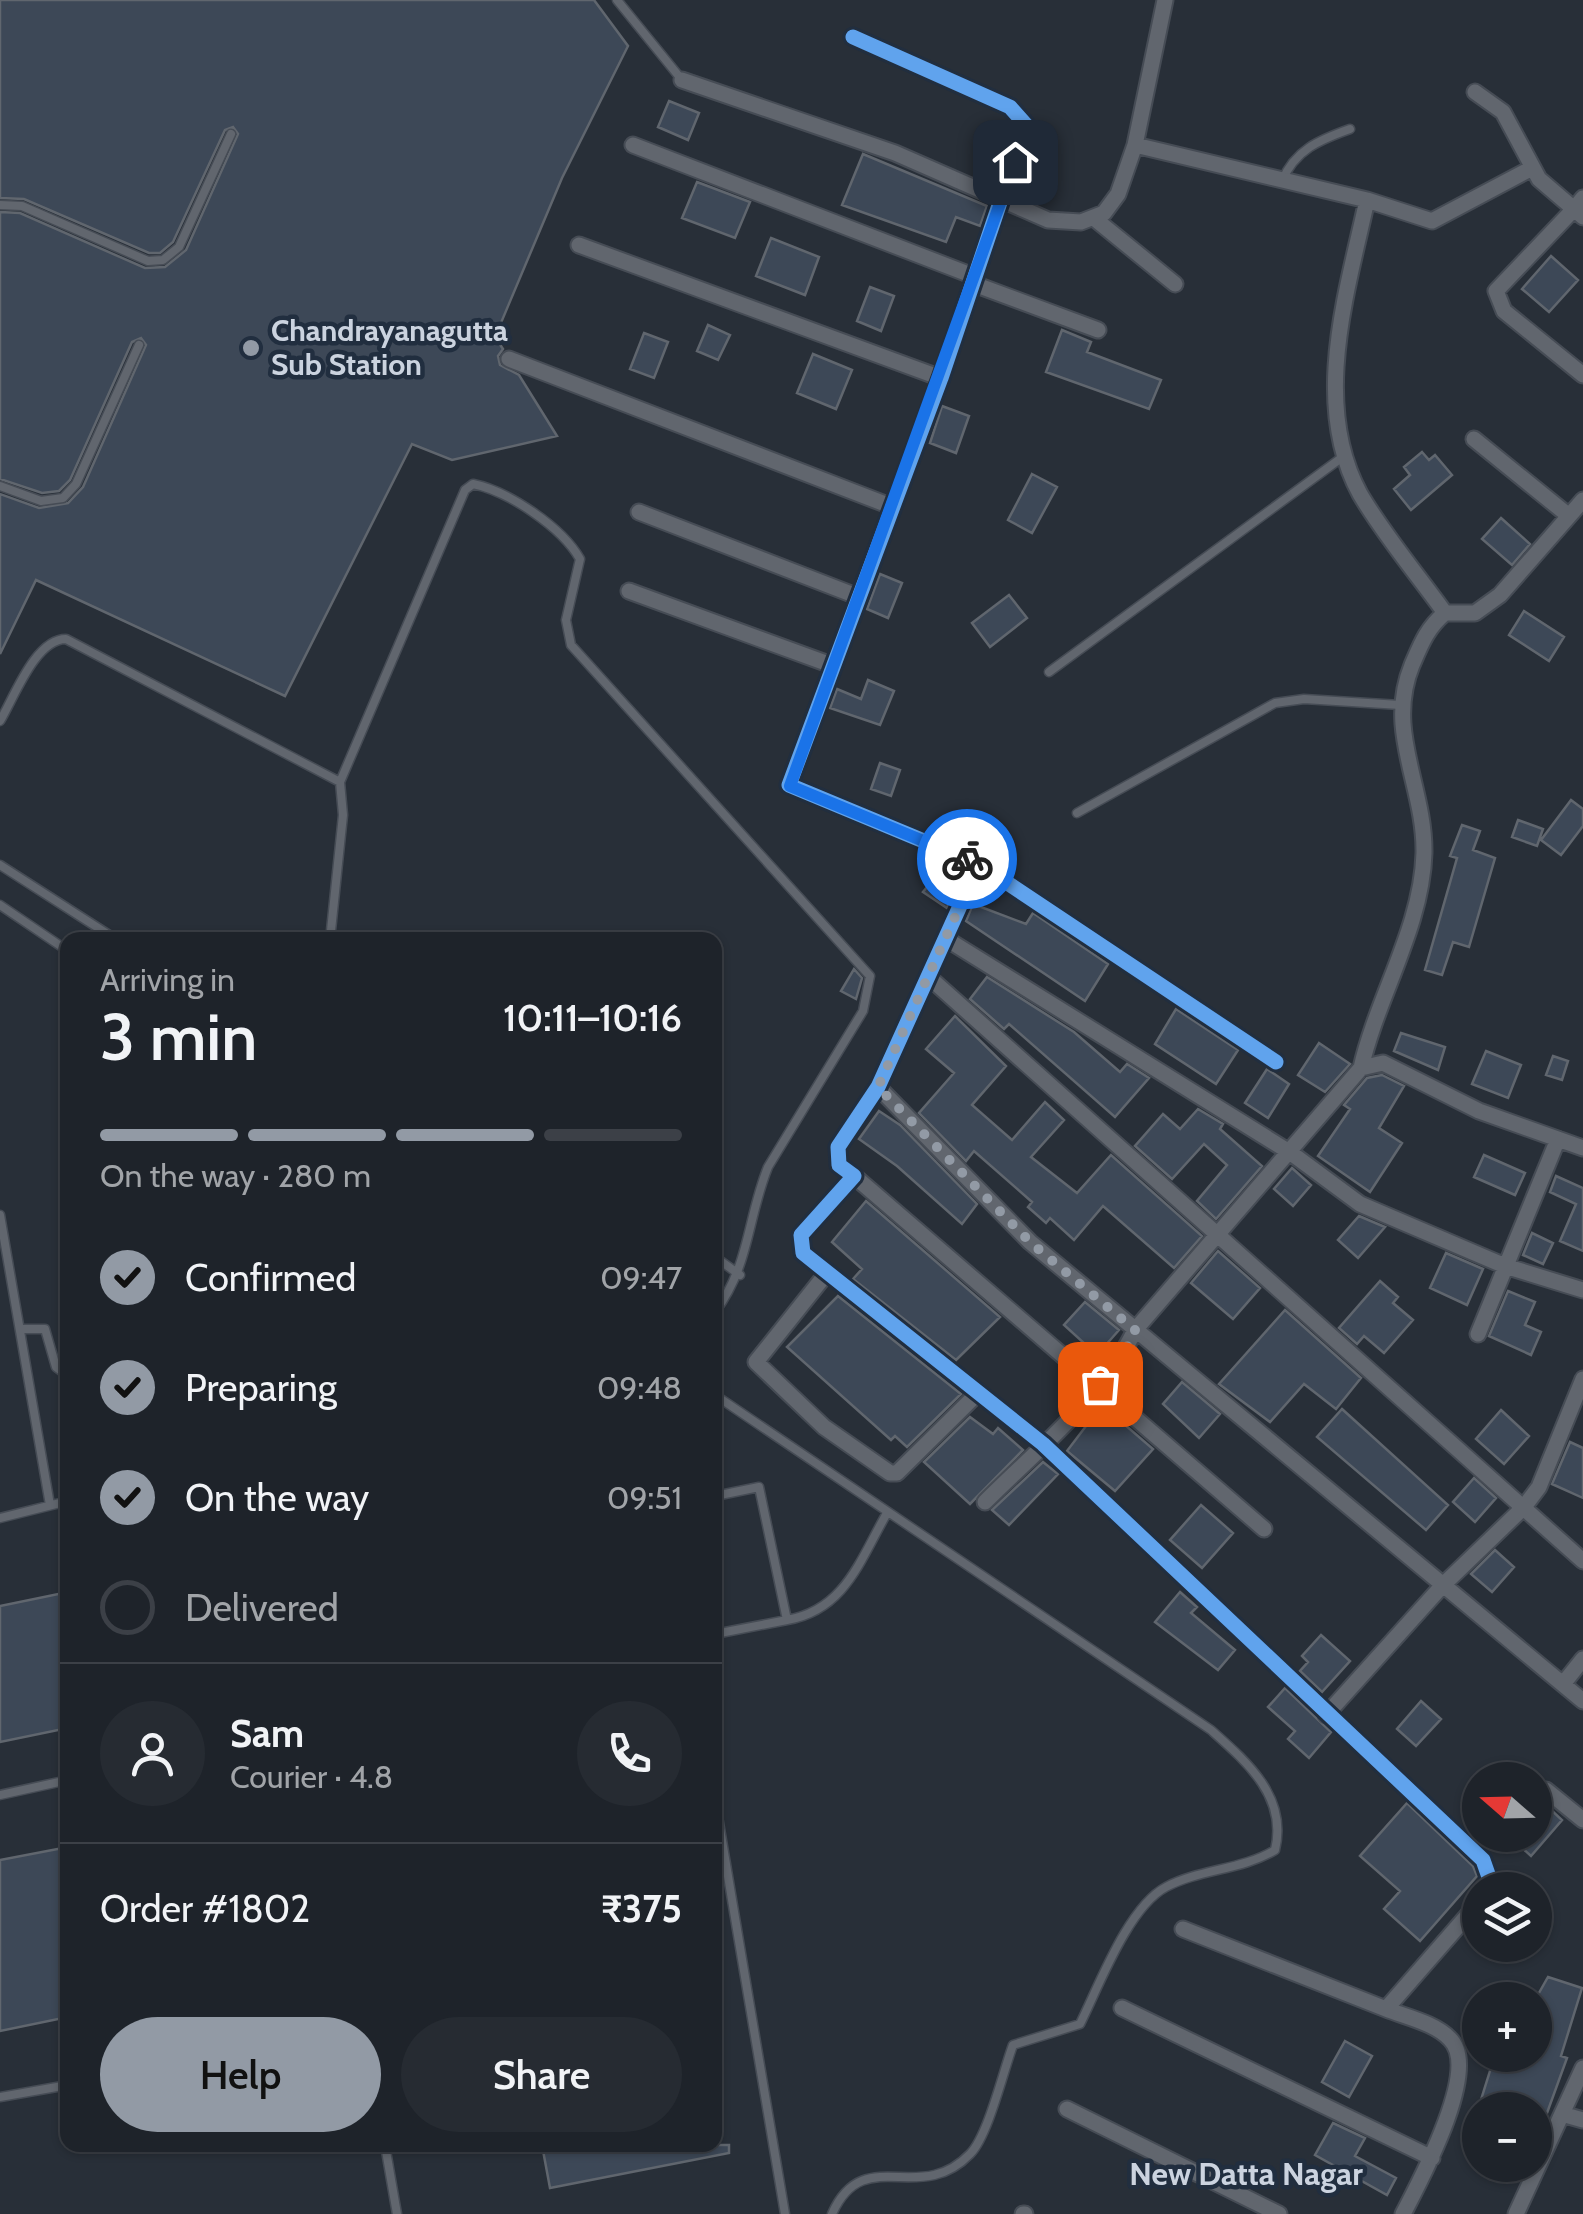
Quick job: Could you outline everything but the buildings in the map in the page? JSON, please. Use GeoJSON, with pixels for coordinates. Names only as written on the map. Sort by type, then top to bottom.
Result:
{"type":"FeatureCollection","features":[{"type":"Feature","properties":{"kind":"street"},"geometry":{"type":"LineString","coordinates":[[682,80],[895,154],[1004,197],[1048,220],[1067,223],[1095,219],[1118,194],[1135,144],[1164,0]]}},
{"type":"Feature","properties":{"kind":"street"},"geometry":{"type":"LineString","coordinates":[[853,37],[1020,113],[1026,126],[941,378],[790,786],[979,864],[1276,1062]]}},
{"type":"Feature","properties":{"kind":"street"},"geometry":{"type":"LineString","coordinates":[[1475,92],[1503,112],[1532,168],[1580,208],[1496,292],[1504,311],[1583,374]]}},
{"type":"Feature","properties":{"kind":"street"},"geometry":{"type":"LineString","coordinates":[[1135,144],[1367,200],[1432,220],[1532,168]]}},
{"type":"Feature","properties":{"kind":"street"},"geometry":{"type":"LineString","coordinates":[[632,145],[1098,330]]}},
{"type":"Feature","properties":{"kind":"street"},"geometry":{"type":"LineString","coordinates":[[1367,200],[1339,328],[1336,399],[1346,454],[1359,492],[1444,614]]}},
{"type":"Feature","properties":{"kind":"street"},"geometry":{"type":"LineString","coordinates":[[1095,219],[1175,284]]}},
{"type":"Feature","properties":{"kind":"street"},"geometry":{"type":"LineString","coordinates":[[579,245],[941,378]]}},
{"type":"Feature","properties":{"kind":"street"},"geometry":{"type":"LineString","coordinates":[[510,359],[893,507]]}},
{"type":"Feature","properties":{"kind":"street"},"geometry":{"type":"LineString","coordinates":[[1474,439],[1569,516]]}},
{"type":"Feature","properties":{"kind":"street"},"geometry":{"type":"LineString","coordinates":[[985,1502],[1120,1362],[1135,1330],[1291,1154],[1361,1068],[1369,1031],[1402,946],[1424,855],[1420,813],[1404,754],[1400,705],[1424,635],[1444,614],[1475,614],[1500,595],[1583,500]]}},
{"type":"Feature","properties":{"kind":"street"},"geometry":{"type":"LineString","coordinates":[[640,512],[859,597]]}},
{"type":"Feature","properties":{"kind":"street"},"geometry":{"type":"LineString","coordinates":[[629,590],[834,666]]}},
{"type":"Feature","properties":{"kind":"street"},"geometry":{"type":"LineString","coordinates":[[979,864],[931,979],[878,1087],[835,1154],[839,1165],[1100,1384],[1264,1529]]}},
{"type":"Feature","properties":{"kind":"street"},"geometry":{"type":"LineString","coordinates":[[948,940],[1291,1154],[1360,1204],[1505,1266],[1583,1290]]}},
{"type":"Feature","properties":{"kind":"street"},"geometry":{"type":"LineString","coordinates":[[931,979],[1583,1561]]}},
{"type":"Feature","properties":{"kind":"street"},"geometry":{"type":"LineString","coordinates":[[1361,1068],[1383,1063],[1480,1110],[1583,1148]]}},
{"type":"Feature","properties":{"kind":"street"},"geometry":{"type":"LineString","coordinates":[[878,1087],[1030,1242],[1583,1700]]}},
{"type":"Feature","properties":{"kind":"street"},"geometry":{"type":"LineString","coordinates":[[1478,1334],[1558,1139]]}},
{"type":"Feature","properties":{"kind":"street"},"geometry":{"type":"LineString","coordinates":[[854,1176],[801,1235],[803,1253],[1043,1444],[1483,1860],[1487,1872]]}},
{"type":"Feature","properties":{"kind":"street"},"geometry":{"type":"LineString","coordinates":[[826,1274],[756,1362],[824,1427],[897,1473],[979,1392]]}},
{"type":"Feature","properties":{"kind":"street"},"geometry":{"type":"LineString","coordinates":[[1326,1715],[1442,1586],[1524,1507],[1539,1487],[1583,1379]]}},
{"type":"Feature","properties":{"kind":"street"},"geometry":{"type":"LineString","coordinates":[[1568,1418],[1583,1426]]}},
{"type":"Feature","properties":{"kind":"street"},"geometry":{"type":"LineString","coordinates":[[1563,1684],[1583,1659]]}},
{"type":"Feature","properties":{"kind":"street"},"geometry":{"type":"LineString","coordinates":[[1552,1795],[1583,1820]]}},
{"type":"Feature","properties":{"kind":"street"},"geometry":{"type":"LineString","coordinates":[[1386,2009],[1462,1922]]}},
{"type":"Feature","properties":{"kind":"street"},"geometry":{"type":"LineString","coordinates":[[1183,1929],[1440,2031],[1453,2040],[1461,2057],[1432,2158],[1403,2214]]}},
{"type":"Feature","properties":{"kind":"street"},"geometry":{"type":"LineString","coordinates":[[1122,2008],[1432,2158]]}},
{"type":"Feature","properties":{"kind":"street"},"geometry":{"type":"LineString","coordinates":[[1516,2214],[1583,2068]]}},
{"type":"Feature","properties":{"kind":"street"},"geometry":{"type":"LineString","coordinates":[[1067,2109],[1279,2214]]}},
{"type":"Feature","properties":{"kind":"street"},"geometry":{"type":"LineString","coordinates":[[1562,2114],[1583,2120]]}},
{"type":"Feature","properties":{"kind":"lane"},"geometry":{"type":"LineString","coordinates":[[617,0],[682,80]]}},
{"type":"Feature","properties":{"kind":"lane"},"geometry":{"type":"LineString","coordinates":[[1282,180],[1289,162],[1316,141],[1350,129]]}},
{"type":"Feature","properties":{"kind":"lane"},"geometry":{"type":"LineString","coordinates":[[0,205],[22,206],[148,261],[164,260],[179,248],[231,134]]}},
{"type":"Feature","properties":{"kind":"lane"},"geometry":{"type":"LineString","coordinates":[[0,486],[41,501],[64,498],[76,484],[139,345]]}},
{"type":"Feature","properties":{"kind":"lane"},"geometry":{"type":"LineString","coordinates":[[1049,672],[1346,454]]}},
{"type":"Feature","properties":{"kind":"lane"},"geometry":{"type":"LineString","coordinates":[[331,932],[343,815],[340,782],[465,490],[473,484],[494,489],[562,535],[580,559],[566,620],[572,645],[870,976],[863,1011],[768,1167],[757,1194],[740,1274],[722,1301]]}},
{"type":"Feature","properties":{"kind":"lane"},"geometry":{"type":"LineString","coordinates":[[0,722],[44,648],[57,639],[76,640],[340,782]]}},
{"type":"Feature","properties":{"kind":"lane"},"geometry":{"type":"LineString","coordinates":[[1077,813],[1275,702],[1400,705]]}},
{"type":"Feature","properties":{"kind":"lane"},"geometry":{"type":"LineString","coordinates":[[0,865],[105,932]]}},
{"type":"Feature","properties":{"kind":"lane"},"geometry":{"type":"LineString","coordinates":[[0,905],[60,946]]}},
{"type":"Feature","properties":{"kind":"lane"},"geometry":{"type":"LineString","coordinates":[[0,1215],[50,1505]]}},
{"type":"Feature","properties":{"kind":"lane"},"geometry":{"type":"LineString","coordinates":[[722,1262],[740,1274]]}},
{"type":"Feature","properties":{"kind":"lane"},"geometry":{"type":"LineString","coordinates":[[20,1329],[45,1329],[60,1370]]}},
{"type":"Feature","properties":{"kind":"lane"},"geometry":{"type":"LineString","coordinates":[[722,1400],[1210,1730],[1262,1781],[1280,1828],[1276,1850],[1258,1861],[1164,1888],[1138,1912],[1080,2024],[1013,2046],[974,2152],[934,2176],[862,2176],[842,2192],[832,2214]]}},
{"type":"Feature","properties":{"kind":"lane"},"geometry":{"type":"LineString","coordinates":[[722,1495],[759,1487],[787,1620]]}},
{"type":"Feature","properties":{"kind":"lane"},"geometry":{"type":"LineString","coordinates":[[0,1518],[60,1503]]}},
{"type":"Feature","properties":{"kind":"lane"},"geometry":{"type":"LineString","coordinates":[[722,1633],[816,1615],[842,1591],[887,1513]]}},
{"type":"Feature","properties":{"kind":"lane"},"geometry":{"type":"LineString","coordinates":[[0,1795],[60,1782]]}},
{"type":"Feature","properties":{"kind":"lane"},"geometry":{"type":"LineString","coordinates":[[722,1840],[785,2214]]}},
{"type":"Feature","properties":{"kind":"lane"},"geometry":{"type":"LineString","coordinates":[[0,2097],[60,2086]]}},
{"type":"Feature","properties":{"kind":"lane"},"geometry":{"type":"LineString","coordinates":[[386,2152],[397,2214]]}},
{"type":"Feature","properties":{"kind":"cycle path"},"geometry":{"type":"LineString","coordinates":[[853,37],[1010,107],[1026,125],[941,378],[789,785],[979,864],[1276,1062]]}},
{"type":"Feature","properties":{"kind":"cycle path"},"geometry":{"type":"LineString","coordinates":[[979,864],[878,1087],[838,1147],[839,1165],[854,1176],[801,1235],[803,1253],[1043,1444],[1483,1860],[1487,1872]]}},
{"type":"Feature","properties":{"kind":"way so far"},"geometry":{"type":"LineString","coordinates":[[967,859],[979,864],[931,979],[878,1087],[1030,1242],[1135,1330],[1120,1362],[1100,1384]]}},
{"type":"Feature","properties":{"kind":"place","name":"Chandrayanagutta Sub Station"},"geometry":{"type":"Point","coordinates":[251,348]}},
{"type":"Feature","properties":{"kind":"district","name":"New Datta Nagar"},"geometry":{"type":"Point","coordinates":[1246,2174]}},
{"type":"Feature","properties":{"kind":"route"},"geometry":{"type":"LineString","coordinates":[[967,859],[790,786],[941,378],[1015,162]]}}]}
